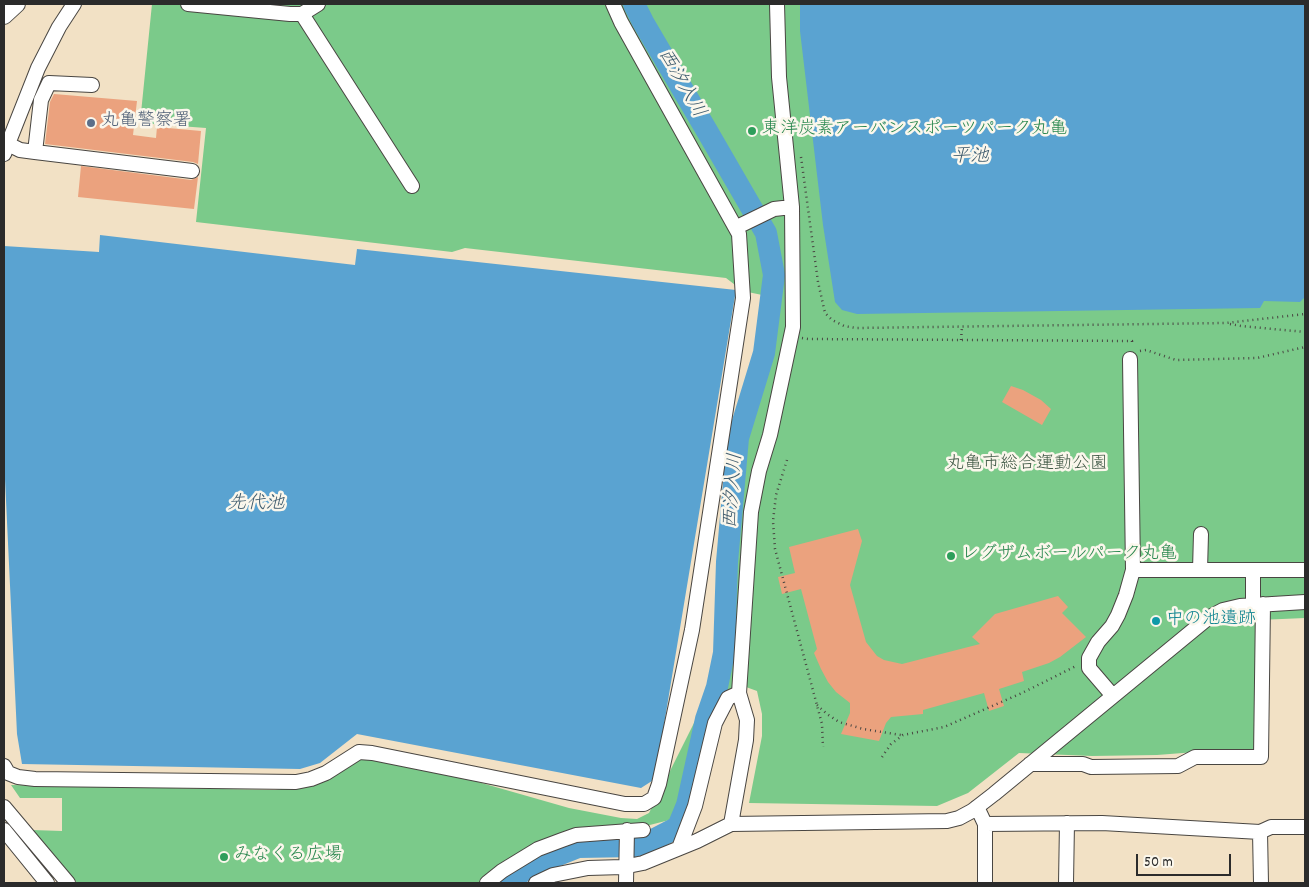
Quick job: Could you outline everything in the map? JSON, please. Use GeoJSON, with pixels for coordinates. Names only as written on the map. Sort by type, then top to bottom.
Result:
{"type":"FeatureCollection","features":[{"type":"Feature","properties":{"kind":"street"},"geometry":{"type":"LineString","coordinates":[[74,4],[59,27],[38,68],[6,149],[192,171]]}},
{"type":"Feature","properties":{"kind":"street"},"geometry":{"type":"LineString","coordinates":[[188,4],[275,14],[302,14],[318,4]]}},
{"type":"Feature","properties":{"kind":"street"},"geometry":{"type":"LineString","coordinates":[[4,766],[8,773],[18,777],[35,779],[296,782],[326,773],[359,752],[366,752],[625,804],[644,804],[654,798],[659,784],[692,630],[743,298],[739,234],[626,31],[613,4]]}},
{"type":"Feature","properties":{"kind":"street"},"geometry":{"type":"LineString","coordinates":[[730,824],[746,740],[747,720],[739,693],[751,512],[759,471],[770,435],[791,335],[793,294],[792,207],[779,77],[777,4]]}},
{"type":"Feature","properties":{"kind":"street"},"geometry":{"type":"LineString","coordinates":[[302,14],[412,186]]}},
{"type":"Feature","properties":{"kind":"street"},"geometry":{"type":"LineString","coordinates":[[35,152],[41,100],[49,83],[92,85]]}},
{"type":"Feature","properties":{"kind":"street"},"geometry":{"type":"LineString","coordinates":[[736,228],[774,210],[792,207]]}},
{"type":"Feature","properties":{"kind":"street"},"geometry":{"type":"LineString","coordinates":[[1112,696],[1089,668],[1089,658],[1118,615],[1126,595],[1132,570],[1130,359]]}},
{"type":"Feature","properties":{"kind":"street"},"geometry":{"type":"LineString","coordinates":[[1200,570],[1201,534]]}},
{"type":"Feature","properties":{"kind":"street"},"geometry":{"type":"LineString","coordinates":[[1132,570],[1305,570]]}},
{"type":"Feature","properties":{"kind":"street"},"geometry":{"type":"LineString","coordinates":[[1030,764],[1083,764],[1091,767],[1178,766],[1195,757],[1261,756],[1258,605],[1253,570]]}},
{"type":"Feature","properties":{"kind":"street"},"geometry":{"type":"LineString","coordinates":[[536,883],[553,875],[588,868],[626,861],[643,863],[730,824],[947,821],[958,818],[977,807],[1208,618],[1223,610],[1240,606],[1305,602]]}},
{"type":"Feature","properties":{"kind":"street"},"geometry":{"type":"LineString","coordinates":[[679,848],[695,806],[715,723],[728,698],[739,693]]}},
{"type":"Feature","properties":{"kind":"street"},"geometry":{"type":"LineString","coordinates":[[4,807],[68,883]]}},
{"type":"Feature","properties":{"kind":"street"},"geometry":{"type":"LineString","coordinates":[[977,807],[985,824],[985,883]]}},
{"type":"Feature","properties":{"kind":"street"},"geometry":{"type":"LineString","coordinates":[[985,824],[1102,823],[1260,832],[1271,827],[1305,827]]}},
{"type":"Feature","properties":{"kind":"street"},"geometry":{"type":"LineString","coordinates":[[1066,883],[1067,824]]}},
{"type":"Feature","properties":{"kind":"street"},"geometry":{"type":"LineString","coordinates":[[4,830],[47,883]]}},
{"type":"Feature","properties":{"kind":"street"},"geometry":{"type":"LineString","coordinates":[[626,883],[627,830]]}},
{"type":"Feature","properties":{"kind":"street"},"geometry":{"type":"LineString","coordinates":[[487,883],[502,871],[538,849],[576,835],[643,830]]}},
{"type":"Feature","properties":{"kind":"street"},"geometry":{"type":"LineString","coordinates":[[1260,832],[1261,883]]}},
{"type":"Feature","properties":{"kind":"path"},"geometry":{"type":"LineString","coordinates":[[801,152],[818,282],[825,312],[832,320],[844,326],[856,328],[1226,323],[1305,314]]}},
{"type":"Feature","properties":{"kind":"path"},"geometry":{"type":"LineString","coordinates":[[1226,323],[1305,332]]}},
{"type":"Feature","properties":{"kind":"path"},"geometry":{"type":"LineString","coordinates":[[961,340],[962,327]]}},
{"type":"Feature","properties":{"kind":"path"},"geometry":{"type":"LineString","coordinates":[[791,335],[808,339],[1132,341],[1133,351],[1146,350],[1176,360],[1257,358],[1305,346]]}},
{"type":"Feature","properties":{"kind":"path"},"geometry":{"type":"LineString","coordinates":[[787,460],[776,495],[773,521],[775,549],[822,724],[823,747]]}},
{"type":"Feature","properties":{"kind":"path"},"geometry":{"type":"LineString","coordinates":[[816,704],[826,714],[839,722],[863,729],[903,735],[944,727],[979,713],[1046,682],[1089,658]]}},
{"type":"Feature","properties":{"kind":"path"},"geometry":{"type":"LineString","coordinates":[[882,757],[891,744],[903,735]]}},
{"type":"Feature","properties":{"kind":"green space","name":"丸亀市総合運動公園"},"geometry":{"type":"Polygon","coordinates":[[[152,4],[1305,4],[1305,618],[1259,620],[1255,752],[1092,756],[1019,753],[968,793],[937,806],[749,803],[762,736],[762,714],[757,691],[746,687],[721,717],[697,813],[634,829],[551,840],[482,883],[77,883],[32,830],[62,831],[62,798],[20,798],[11,785],[275,790],[302,786],[357,757],[471,780],[569,808],[621,818],[637,819],[649,813],[725,661],[745,438],[754,409],[767,296],[743,291],[726,278],[465,248],[452,252],[196,222],[206,128],[140,123],[152,4]]]}},
{"type":"Feature","properties":{"kind":"water","name":"平池"},"geometry":{"type":"Polygon","coordinates":[[[800,4],[1305,4],[1304,298],[1300,302],[1264,301],[1260,308],[857,314],[842,310],[835,302],[823,225],[800,31],[800,4]]]}},
{"type":"Feature","properties":{"kind":"water","name":"先代池"},"geometry":{"type":"Polygon","coordinates":[[[100,235],[355,265],[357,249],[736,290],[655,779],[641,788],[357,734],[320,763],[300,769],[22,764],[17,734],[4,458],[4,246],[99,252],[100,235]]]}},
{"type":"Feature","properties":{"kind":"building","name":"丸亀警察署"},"geometry":{"type":"Polygon","coordinates":[[[54,94],[137,101],[133,135],[156,138],[157,127],[201,131],[198,164],[45,144],[50,102],[54,94]]]}},
{"type":"Feature","properties":{"kind":"building"},"geometry":{"type":"Polygon","coordinates":[[[81,166],[191,180],[198,177],[194,209],[78,197],[81,166]]]}},
{"type":"Feature","properties":{"kind":"building"},"geometry":{"type":"Polygon","coordinates":[[[1011,386],[1041,400],[1051,409],[1042,425],[1002,402],[1011,386]]]}},
{"type":"Feature","properties":{"kind":"building"},"geometry":{"type":"Polygon","coordinates":[[[858,529],[862,541],[850,585],[866,642],[877,656],[884,660],[902,664],[980,644],[972,637],[995,614],[1058,596],[1068,607],[1062,613],[1086,637],[1060,657],[1049,663],[1022,672],[1024,681],[999,689],[1004,706],[989,711],[984,693],[923,710],[923,714],[891,717],[886,723],[879,741],[841,734],[850,713],[850,703],[836,692],[828,682],[814,653],[817,649],[801,589],[782,594],[778,577],[795,573],[789,547],[858,529]]]}},
{"type":"Feature","properties":{"kind":"waterway","name":"西汐入川"},"geometry":{"type":"LineString","coordinates":[[505,883],[533,865],[578,847],[635,846],[649,842],[678,827],[687,805],[706,719],[717,687],[724,653],[727,562],[738,438],[764,353],[774,275],[766,233],[634,4]]}},
{"type":"Feature","properties":{"kind":"place","name":"丸亀警察署"},"geometry":{"type":"Point","coordinates":[91,123]}},
{"type":"Feature","properties":{"kind":"place","name":"東洋炭素アーバンスポーツパーク丸亀"},"geometry":{"type":"Point","coordinates":[752,131]}},
{"type":"Feature","properties":{"kind":"place","name":"レグザムボールパーク丸亀"},"geometry":{"type":"Point","coordinates":[951,556]}},
{"type":"Feature","properties":{"kind":"place","name":"中の池遺跡"},"geometry":{"type":"Point","coordinates":[1156,621]}},
{"type":"Feature","properties":{"kind":"place","name":"みなくる広場"},"geometry":{"type":"Point","coordinates":[224,857]}}]}
